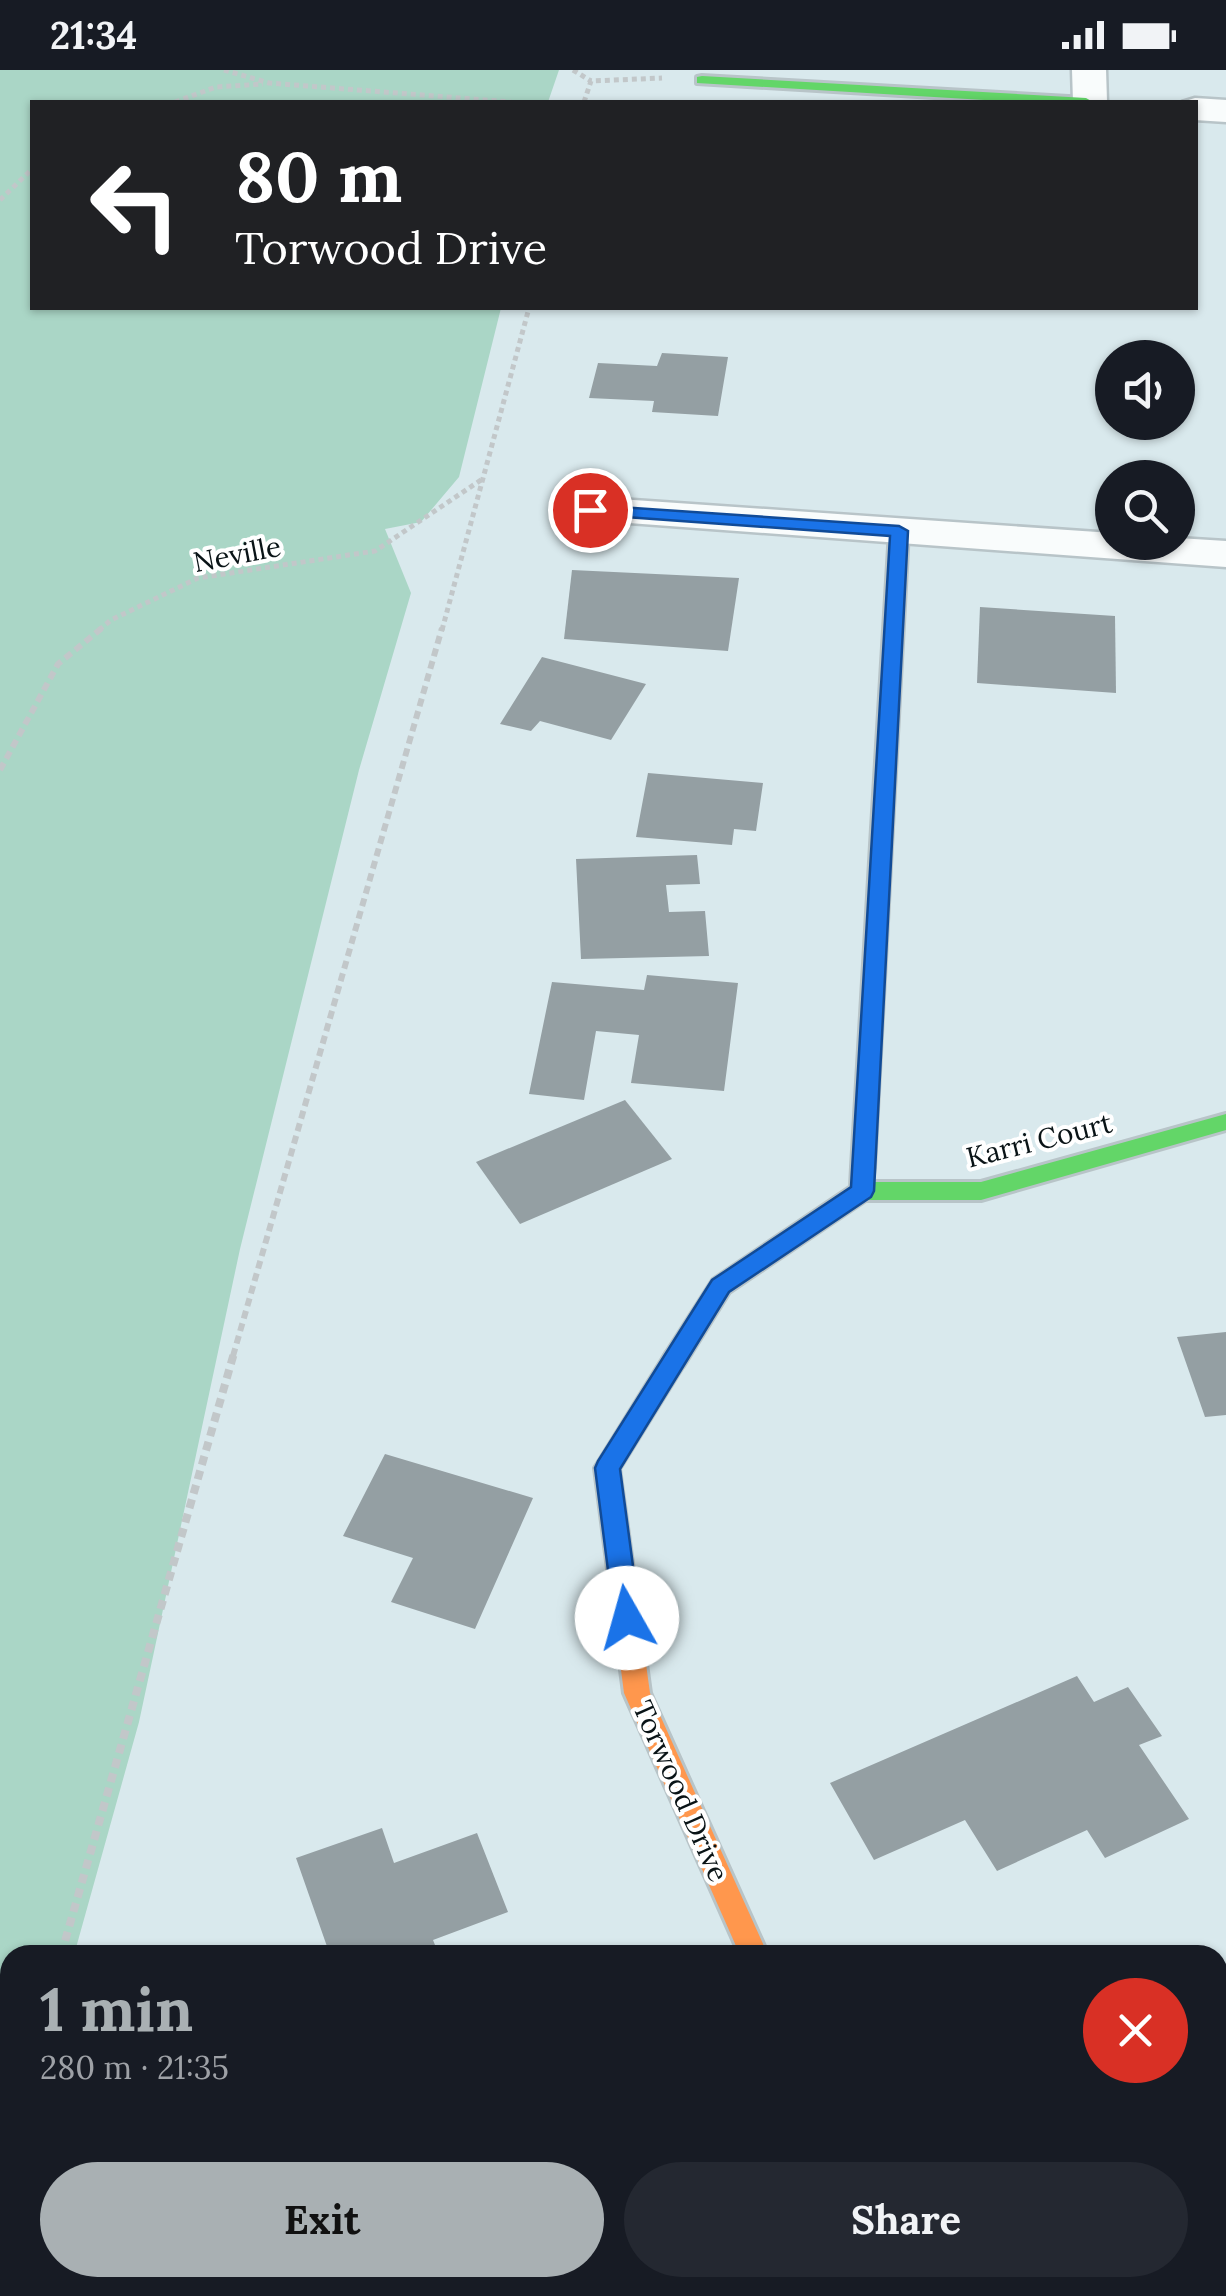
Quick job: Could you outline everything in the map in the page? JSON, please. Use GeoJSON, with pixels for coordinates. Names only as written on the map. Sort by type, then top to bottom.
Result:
{"type":"FeatureCollection","features":[{"type":"Feature","properties":{"kind":"street"},"geometry":{"type":"LineString","coordinates":[[1088,100],[1089,70]]}},
{"type":"Feature","properties":{"kind":"street"},"geometry":{"type":"LineString","coordinates":[[702,80],[1053,100]]}},
{"type":"Feature","properties":{"kind":"street"},"geometry":{"type":"LineString","coordinates":[[1198,109],[1226,111]]}},
{"type":"Feature","properties":{"kind":"street"},"geometry":{"type":"LineString","coordinates":[[590,510],[1226,554]]}},
{"type":"Feature","properties":{"kind":"street"},"geometry":{"type":"LineString","coordinates":[[862,1191],[899,531]]}},
{"type":"Feature","properties":{"kind":"street","name":"Karri Court"},"geometry":{"type":"LineString","coordinates":[[862,1191],[982,1190],[1226,1122]]}},
{"type":"Feature","properties":{"kind":"street","name":"Torwood Drive"},"geometry":{"type":"LineString","coordinates":[[750,1945],[637,1693],[607,1468],[721,1286],[862,1191]]}},
{"type":"Feature","properties":{"kind":"path"},"geometry":{"type":"LineString","coordinates":[[224,70],[270,83]]}},
{"type":"Feature","properties":{"kind":"path"},"geometry":{"type":"LineString","coordinates":[[573,70],[591,81],[639,76],[702,80]]}},
{"type":"Feature","properties":{"kind":"path"},"geometry":{"type":"LineString","coordinates":[[585,100],[591,81]]}},
{"type":"Feature","properties":{"kind":"path"},"geometry":{"type":"LineString","coordinates":[[181,100],[216,87],[270,83],[486,100]]}},
{"type":"Feature","properties":{"kind":"path"},"geometry":{"type":"LineString","coordinates":[[0,200],[30,171]]}},
{"type":"Feature","properties":{"kind":"path"},"geometry":{"type":"LineString","coordinates":[[64,1945],[484,477],[527,310]]}},
{"type":"Feature","properties":{"kind":"path","name":"Neville"},"geometry":{"type":"LineString","coordinates":[[0,770],[58,664],[111,620],[198,578],[375,552],[484,477]]}},
{"type":"Feature","properties":{"kind":"green space"},"geometry":{"type":"Polygon","coordinates":[[[0,70],[559,70],[549,100],[30,100],[30,310],[501,310],[459,477],[421,522],[385,529],[411,593],[359,770],[240,1249],[139,1722],[77,1945],[0,1945],[0,70]]]}},
{"type":"Feature","properties":{"kind":"building"},"geometry":{"type":"Polygon","coordinates":[[[662,353],[728,357],[718,416],[652,412],[654,401],[589,398],[598,363],[657,366],[662,353]]]}},
{"type":"Feature","properties":{"kind":"building"},"geometry":{"type":"Polygon","coordinates":[[[572,570],[739,578],[728,651],[564,639],[572,570]]]}},
{"type":"Feature","properties":{"kind":"building"},"geometry":{"type":"Polygon","coordinates":[[[980,607],[1115,616],[1116,693],[977,683],[980,607]]]}},
{"type":"Feature","properties":{"kind":"building"},"geometry":{"type":"Polygon","coordinates":[[[542,657],[646,684],[611,740],[540,721],[531,731],[500,724],[542,657]]]}},
{"type":"Feature","properties":{"kind":"building"},"geometry":{"type":"Polygon","coordinates":[[[648,773],[763,783],[756,831],[734,829],[732,845],[636,837],[648,773]]]}},
{"type":"Feature","properties":{"kind":"building"},"geometry":{"type":"Polygon","coordinates":[[[697,855],[700,884],[666,885],[669,912],[705,911],[709,956],[581,959],[576,859],[697,855]]]}},
{"type":"Feature","properties":{"kind":"building"},"geometry":{"type":"Polygon","coordinates":[[[647,975],[738,983],[724,1091],[631,1083],[639,1035],[596,1031],[584,1100],[529,1094],[552,982],[644,990],[647,975]]]}},
{"type":"Feature","properties":{"kind":"building"},"geometry":{"type":"Polygon","coordinates":[[[625,1100],[672,1159],[520,1224],[476,1162],[625,1100]]]}},
{"type":"Feature","properties":{"kind":"building"},"geometry":{"type":"Polygon","coordinates":[[[1226,1332],[1226,1415],[1205,1417],[1177,1337],[1226,1332]]]}},
{"type":"Feature","properties":{"kind":"building"},"geometry":{"type":"Polygon","coordinates":[[[385,1454],[533,1498],[475,1629],[391,1602],[413,1558],[343,1536],[385,1454]]]}},
{"type":"Feature","properties":{"kind":"building"},"geometry":{"type":"Polygon","coordinates":[[[1077,1676],[1094,1702],[1128,1687],[1162,1736],[1139,1745],[1189,1819],[1105,1858],[1087,1830],[997,1871],[965,1820],[874,1860],[830,1783],[1077,1676]]]}},
{"type":"Feature","properties":{"kind":"building"},"geometry":{"type":"Polygon","coordinates":[[[382,1828],[394,1863],[477,1833],[508,1912],[433,1940],[435,1945],[326,1945],[296,1858],[382,1828]]]}},
{"type":"Feature","properties":{"kind":"traffic: fast"},"geometry":{"type":"LineString","coordinates":[[702,80],[1051,100]]}},
{"type":"Feature","properties":{"kind":"traffic: fast"},"geometry":{"type":"LineString","coordinates":[[882,828],[899,531]]}},
{"type":"Feature","properties":{"kind":"traffic: fast"},"geometry":{"type":"LineString","coordinates":[[862,1191],[981,1191],[1226,1122]]}},
{"type":"Feature","properties":{"kind":"traffic: slow"},"geometry":{"type":"LineString","coordinates":[[863,1167],[882,828]]}},
{"type":"Feature","properties":{"kind":"traffic: slow"},"geometry":{"type":"LineString","coordinates":[[675,1359],[607,1468],[637,1693],[750,1945]]}},
{"type":"Feature","properties":{"kind":"traffic: jam"},"geometry":{"type":"LineString","coordinates":[[675,1359],[721,1286],[862,1191],[863,1167]]}},
{"type":"Feature","properties":{"kind":"route"},"geometry":{"type":"LineString","coordinates":[[590,510],[899,531],[862,1191],[721,1286],[607,1468],[627,1618]]}}]}
